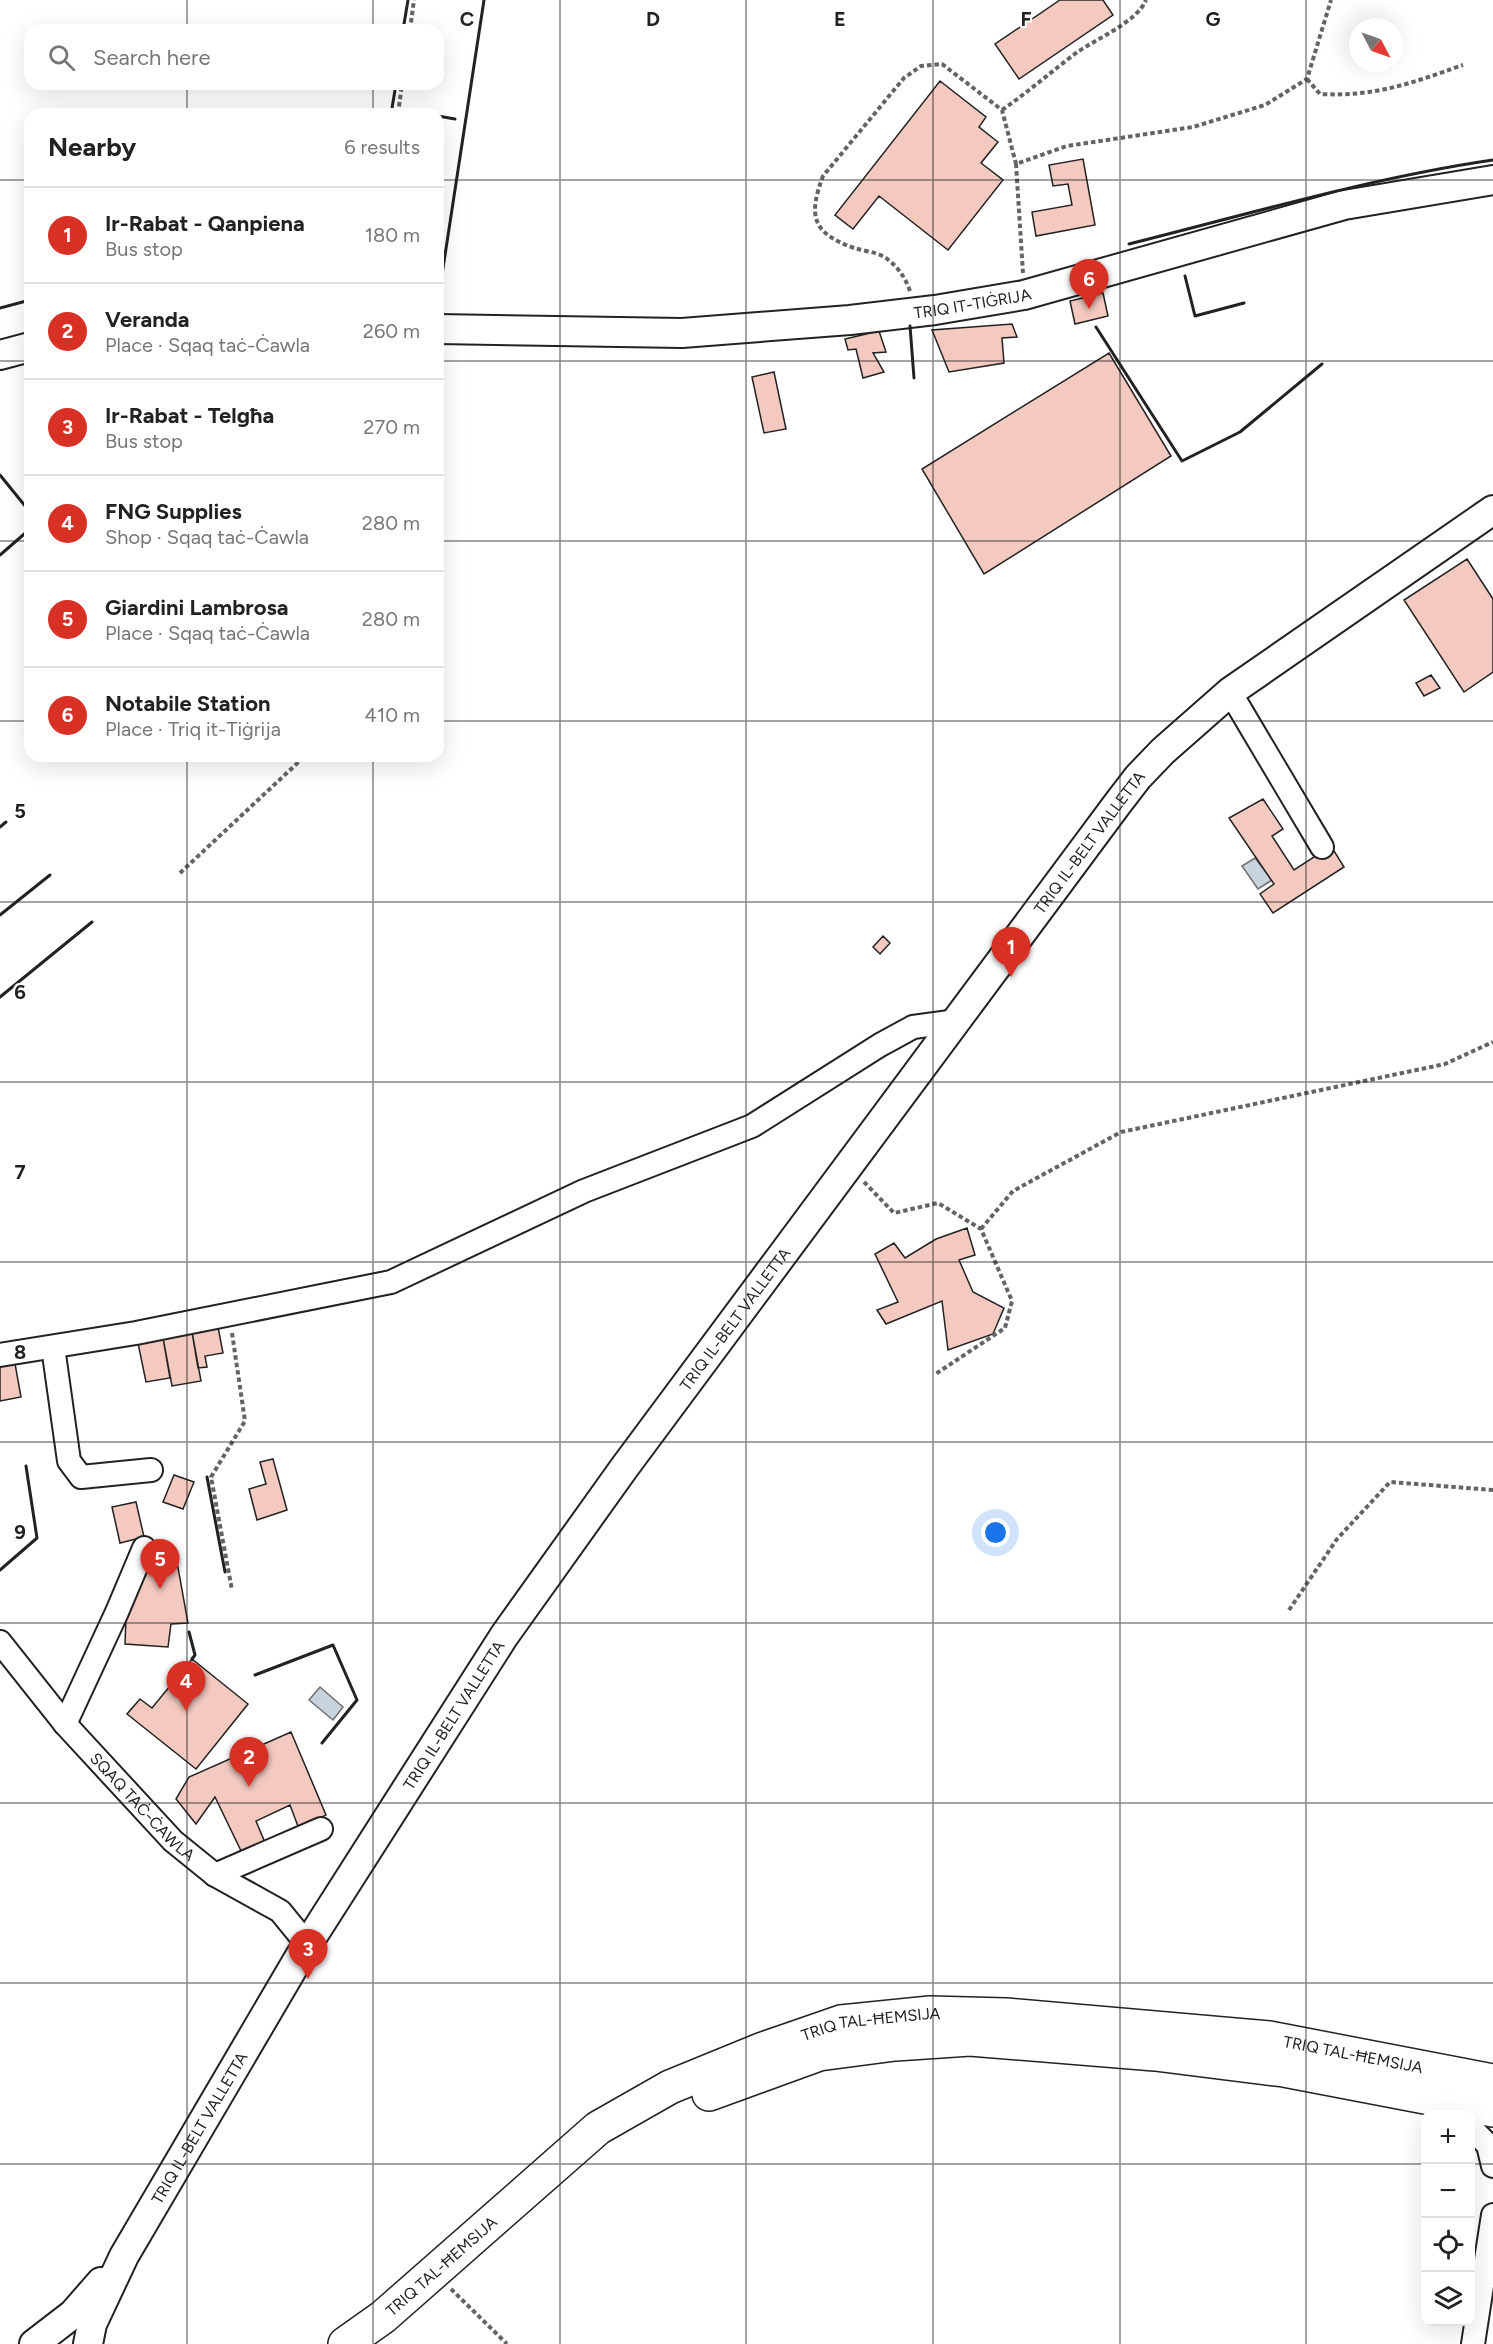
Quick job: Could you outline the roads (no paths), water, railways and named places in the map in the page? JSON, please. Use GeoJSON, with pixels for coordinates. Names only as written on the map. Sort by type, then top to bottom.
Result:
{"type":"FeatureCollection","features":[{"type":"Feature","properties":{"kind":"highway","name":"TRIQ TAL-ĦEMSIJA"},"geometry":{"type":"LineString","coordinates":[[345,2344],[383,2317],[598,2128],[669,2086],[763,2049],[841,2022],[930,2013],[1018,2016],[1269,2038],[1493,2081]]}},
{"type":"Feature","properties":{"kind":"highway","name":"TRIQ TAL-ĦEMSIJA"},"geometry":{"type":"LineString","coordinates":[[377,2344],[584,2162],[668,2108],[819,2054],[895,2044],[970,2039],[1155,2054],[1272,2068],[1493,2110]]}},
{"type":"Feature","properties":{"kind":"main road","name":"TRIQ IT-TIĠRIJA"},"geometry":{"type":"LineString","coordinates":[[444,329],[682,333],[913,313],[1024,295],[1344,205],[1493,180]]}},
{"type":"Feature","properties":{"kind":"main road"},"geometry":{"type":"LineString","coordinates":[[0,355],[24,349]]}},
{"type":"Feature","properties":{"kind":"main road","name":"TRIQ IL-BELT VALLETTA"},"geometry":{"type":"LineString","coordinates":[[88,2344],[92,2324],[124,2256],[307,1944],[504,1636],[624,1468],[1138,777],[1163,751],[1230,692],[1493,510]]}},
{"type":"Feature","properties":{"kind":"main road","name":"TRIQ IL-BELT VALLETTA"},"geometry":{"type":"LineString","coordinates":[[38,2344],[73,2314],[124,2256]]}},
{"type":"Feature","properties":{"kind":"street"},"geometry":{"type":"LineString","coordinates":[[1230,692],[1322,847]]}},
{"type":"Feature","properties":{"kind":"street"},"geometry":{"type":"LineString","coordinates":[[0,1355],[136,1333],[391,1282],[584,1191],[752,1126],[880,1045],[913,1027],[957,1021]]}},
{"type":"Feature","properties":{"kind":"street"},"geometry":{"type":"LineString","coordinates":[[53,1347],[69,1461],[81,1478],[151,1470]]}},
{"type":"Feature","properties":{"kind":"street"},"geometry":{"type":"LineString","coordinates":[[65,1724],[144,1548]]}},
{"type":"Feature","properties":{"kind":"street","name":"SQAQ TAĊ-ĊAWLA"},"geometry":{"type":"LineString","coordinates":[[0,1642],[65,1724],[173,1841],[215,1875],[280,1911],[307,1944]]}},
{"type":"Feature","properties":{"kind":"street"},"geometry":{"type":"LineString","coordinates":[[215,1875],[321,1829]]}},
{"type":"Feature","properties":{"kind":"street"},"geometry":{"type":"LineString","coordinates":[[1425,2096],[1446,2110]]}},
{"type":"Feature","properties":{"kind":"street"},"geometry":{"type":"LineString","coordinates":[[1475,2132],[1488,2145],[1493,2166]]}},
{"type":"Feature","properties":{"kind":"street"},"geometry":{"type":"LineString","coordinates":[[1473,2344],[1493,2215]]}},
{"type":"Feature","properties":{"kind":"place","name":"Notabile Station"},"geometry":{"type":"Point","coordinates":[1089,309]}},
{"type":"Feature","properties":{"kind":"place","name":"Ir-Rabat - Qanpiena"},"geometry":{"type":"Point","coordinates":[1011,977]}},
{"type":"Feature","properties":{"kind":"place","name":"Giardini Lambrosa"},"geometry":{"type":"Point","coordinates":[160,1589]}},
{"type":"Feature","properties":{"kind":"place","name":"FNG Supplies"},"geometry":{"type":"Point","coordinates":[186,1711]}},
{"type":"Feature","properties":{"kind":"place","name":"Veranda"},"geometry":{"type":"Point","coordinates":[249,1787]}},
{"type":"Feature","properties":{"kind":"place","name":"Ir-Rabat - Telgħa"},"geometry":{"type":"Point","coordinates":[308,1979]}}]}
